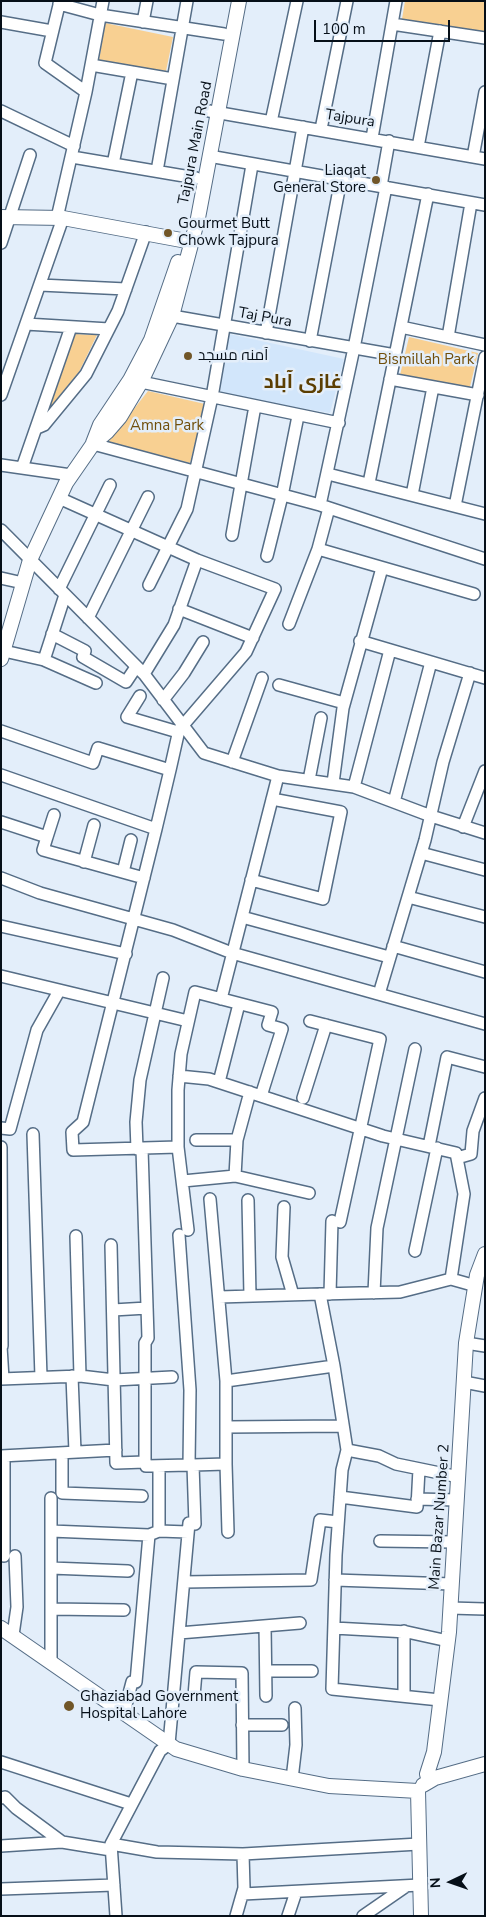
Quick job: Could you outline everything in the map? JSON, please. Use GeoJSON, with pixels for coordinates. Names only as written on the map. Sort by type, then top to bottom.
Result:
{"type":"FeatureCollection","features":[{"type":"Feature","properties":{"kind":"street"},"geometry":{"type":"LineString","coordinates":[[1,395],[40,285],[60,218],[103,1]]}},
{"type":"Feature","properties":{"kind":"street"},"geometry":{"type":"LineString","coordinates":[[143,22],[147,1]]}},
{"type":"Feature","properties":{"kind":"street"},"geometry":{"type":"LineString","coordinates":[[157,171],[187,1]]}},
{"type":"Feature","properties":{"kind":"street","name":"Tajpura Main Road"},"geometry":{"type":"LineString","coordinates":[[93,444],[107,432],[120,416],[141,382],[172,316],[188,241],[210,156],[229,1]]}},
{"type":"Feature","properties":{"kind":"street","name":"Tajpura Main Road"},"geometry":{"type":"LineString","coordinates":[[3,655],[6,623],[23,583],[30,560],[71,476],[93,444],[100,425],[130,380],[151,340],[188,241],[196,178],[214,112],[239,1]]}},
{"type":"Feature","properties":{"kind":"street"},"geometry":{"type":"LineString","coordinates":[[272,122],[297,1]]}},
{"type":"Feature","properties":{"kind":"street"},"geometry":{"type":"LineString","coordinates":[[321,130],[347,1]]}},
{"type":"Feature","properties":{"kind":"street"},"geometry":{"type":"LineString","coordinates":[[372,138],[396,1]]}},
{"type":"Feature","properties":{"kind":"street"},"geometry":{"type":"LineString","coordinates":[[86,92],[45,63],[60,3],[100,15],[224,34]]}},
{"type":"Feature","properties":{"kind":"street"},"geometry":{"type":"LineString","coordinates":[[1,22],[52,31]]}},
{"type":"Feature","properties":{"kind":"street"},"geometry":{"type":"LineString","coordinates":[[392,24],[485,38]]}},
{"type":"Feature","properties":{"kind":"street"},"geometry":{"type":"LineString","coordinates":[[418,146],[440,31]]}},
{"type":"Feature","properties":{"kind":"street"},"geometry":{"type":"LineString","coordinates":[[91,66],[173,78]]}},
{"type":"Feature","properties":{"kind":"street"},"geometry":{"type":"LineString","coordinates":[[113,164],[132,72]]}},
{"type":"Feature","properties":{"kind":"street"},"geometry":{"type":"LineString","coordinates":[[479,158],[485,92]]}},
{"type":"Feature","properties":{"kind":"street"},"geometry":{"type":"LineString","coordinates":[[1,111],[73,152],[113,164],[196,178]]}},
{"type":"Feature","properties":{"kind":"street","name":"Tajpura"},"geometry":{"type":"LineString","coordinates":[[214,112],[479,158]]}},
{"type":"Feature","properties":{"kind":"street"},"geometry":{"type":"LineString","coordinates":[[266,333],[303,127]]}},
{"type":"Feature","properties":{"kind":"street"},"geometry":{"type":"LineString","coordinates":[[289,624],[318,549],[328,474],[354,348],[383,186],[389,141]]}},
{"type":"Feature","properties":{"kind":"street"},"geometry":{"type":"LineString","coordinates":[[1,243],[5,217],[30,155]]}},
{"type":"Feature","properties":{"kind":"street"},"geometry":{"type":"LineString","coordinates":[[210,156],[485,205]]}},
{"type":"Feature","properties":{"kind":"street"},"geometry":{"type":"LineString","coordinates":[[149,584],[166,546],[187,509],[212,397],[252,165]]}},
{"type":"Feature","properties":{"kind":"street"},"geometry":{"type":"LineString","coordinates":[[310,341],[341,179]]}},
{"type":"Feature","properties":{"kind":"street"},"geometry":{"type":"LineString","coordinates":[[369,483],[428,194]]}},
{"type":"Feature","properties":{"kind":"street"},"geometry":{"type":"LineString","coordinates":[[448,337],[471,203]]}},
{"type":"Feature","properties":{"kind":"street"},"geometry":{"type":"LineString","coordinates":[[5,217],[60,218],[188,241]]}},
{"type":"Feature","properties":{"kind":"street"},"geometry":{"type":"LineString","coordinates":[[37,428],[44,426],[86,374],[109,329],[126,289],[146,232]]}},
{"type":"Feature","properties":{"kind":"street"},"geometry":{"type":"LineString","coordinates":[[40,285],[126,289]]}},
{"type":"Feature","properties":{"kind":"street","name":"Taj Pura"},"geometry":{"type":"LineString","coordinates":[[172,316],[395,355]]}},
{"type":"Feature","properties":{"kind":"street"},"geometry":{"type":"LineString","coordinates":[[26,324],[109,329]]}},
{"type":"Feature","properties":{"kind":"street"},"geometry":{"type":"LineString","coordinates":[[22,468],[71,327]]}},
{"type":"Feature","properties":{"kind":"street"},"geometry":{"type":"LineString","coordinates":[[401,327],[485,345]]}},
{"type":"Feature","properties":{"kind":"street"},"geometry":{"type":"LineString","coordinates":[[455,506],[484,365]]}},
{"type":"Feature","properties":{"kind":"street"},"geometry":{"type":"LineString","coordinates":[[390,379],[478,395]]}},
{"type":"Feature","properties":{"kind":"street"},"geometry":{"type":"LineString","coordinates":[[141,382],[339,423]]}},
{"type":"Feature","properties":{"kind":"street"},"geometry":{"type":"LineString","coordinates":[[412,494],[433,387]]}},
{"type":"Feature","properties":{"kind":"street"},"geometry":{"type":"LineString","coordinates":[[232,535],[255,406]]}},
{"type":"Feature","properties":{"kind":"street"},"geometry":{"type":"LineString","coordinates":[[267,556],[282,496],[298,416]]}},
{"type":"Feature","properties":{"kind":"street"},"geometry":{"type":"LineString","coordinates":[[93,444],[325,507],[485,559]]}},
{"type":"Feature","properties":{"kind":"street"},"geometry":{"type":"LineString","coordinates":[[1,465],[71,476]]}},
{"type":"Feature","properties":{"kind":"street"},"geometry":{"type":"LineString","coordinates":[[328,474],[485,514]]}},
{"type":"Feature","properties":{"kind":"street"},"geometry":{"type":"LineString","coordinates":[[44,660],[62,592],[110,485]]}},
{"type":"Feature","properties":{"kind":"street"},"geometry":{"type":"LineString","coordinates":[[88,618],[133,531],[148,497]]}},
{"type":"Feature","properties":{"kind":"street"},"geometry":{"type":"LineString","coordinates":[[59,498],[198,560],[274,589],[246,652],[180,728],[84,1122],[72,1132],[73,1150],[178,1147]]}},
{"type":"Feature","properties":{"kind":"street"},"geometry":{"type":"LineString","coordinates":[[1,530],[140,671],[163,700],[180,728],[204,753],[278,776],[354,787],[431,816],[485,833]]}},
{"type":"Feature","properties":{"kind":"street"},"geometry":{"type":"LineString","coordinates":[[318,549],[474,594]]}},
{"type":"Feature","properties":{"kind":"street"},"geometry":{"type":"LineString","coordinates":[[52,634],[85,650],[83,657],[126,682],[140,671],[174,625],[198,560]]}},
{"type":"Feature","properties":{"kind":"street"},"geometry":{"type":"LineString","coordinates":[[333,783],[344,703],[382,568]]}},
{"type":"Feature","properties":{"kind":"street"},"geometry":{"type":"LineString","coordinates":[[1,578],[23,583]]}},
{"type":"Feature","properties":{"kind":"street"},"geometry":{"type":"LineString","coordinates":[[179,610],[252,638]]}},
{"type":"Feature","properties":{"kind":"street"},"geometry":{"type":"LineString","coordinates":[[163,700],[184,673],[203,642]]}},
{"type":"Feature","properties":{"kind":"street"},"geometry":{"type":"LineString","coordinates":[[360,642],[485,678]]}},
{"type":"Feature","properties":{"kind":"street"},"geometry":{"type":"LineString","coordinates":[[354,787],[390,650]]}},
{"type":"Feature","properties":{"kind":"street"},"geometry":{"type":"LineString","coordinates":[[3,655],[44,660],[96,683]]}},
{"type":"Feature","properties":{"kind":"street"},"geometry":{"type":"LineString","coordinates":[[394,802],[430,662]]}},
{"type":"Feature","properties":{"kind":"street"},"geometry":{"type":"LineString","coordinates":[[379,994],[421,853],[443,762],[470,673]]}},
{"type":"Feature","properties":{"kind":"street"},"geometry":{"type":"LineString","coordinates":[[232,762],[262,678]]}},
{"type":"Feature","properties":{"kind":"street"},"geometry":{"type":"LineString","coordinates":[[279,685],[344,703]]}},
{"type":"Feature","properties":{"kind":"street"},"geometry":{"type":"LineString","coordinates":[[140,696],[127,716],[180,728]]}},
{"type":"Feature","properties":{"kind":"street"},"geometry":{"type":"LineString","coordinates":[[309,780],[321,718]]}},
{"type":"Feature","properties":{"kind":"street"},"geometry":{"type":"LineString","coordinates":[[1,731],[93,763],[98,748],[170,770]]}},
{"type":"Feature","properties":{"kind":"street"},"geometry":{"type":"LineString","coordinates":[[463,827],[485,771]]}},
{"type":"Feature","properties":{"kind":"street"},"geometry":{"type":"LineString","coordinates":[[1,775],[156,828]]}},
{"type":"Feature","properties":{"kind":"street"},"geometry":{"type":"LineString","coordinates":[[221,999],[278,776]]}},
{"type":"Feature","properties":{"kind":"street"},"geometry":{"type":"LineString","coordinates":[[251,880],[323,899],[341,812],[272,799]]}},
{"type":"Feature","properties":{"kind":"street"},"geometry":{"type":"LineString","coordinates":[[54,815],[43,850],[144,878]]}},
{"type":"Feature","properties":{"kind":"street"},"geometry":{"type":"LineString","coordinates":[[1,822],[47,837]]}},
{"type":"Feature","properties":{"kind":"street"},"geometry":{"type":"LineString","coordinates":[[84,862],[94,825]]}},
{"type":"Feature","properties":{"kind":"street"},"geometry":{"type":"LineString","coordinates":[[123,872],[131,840]]}},
{"type":"Feature","properties":{"kind":"street"},"geometry":{"type":"LineString","coordinates":[[421,853],[485,870]]}},
{"type":"Feature","properties":{"kind":"street"},"geometry":{"type":"LineString","coordinates":[[1,878],[40,893],[173,930],[232,953],[485,1024]]}},
{"type":"Feature","properties":{"kind":"street"},"geometry":{"type":"LineString","coordinates":[[408,897],[485,917]]}},
{"type":"Feature","properties":{"kind":"street"},"geometry":{"type":"LineString","coordinates":[[242,917],[485,972]]}},
{"type":"Feature","properties":{"kind":"street"},"geometry":{"type":"LineString","coordinates":[[2,929],[126,954]]}},
{"type":"Feature","properties":{"kind":"street"},"geometry":{"type":"LineString","coordinates":[[1,976],[188,1021]]}},
{"type":"Feature","properties":{"kind":"street"},"geometry":{"type":"LineString","coordinates":[[163,978],[140,1080],[136,1122],[147,1308],[145,1378],[146,1466],[226,1464]]}},
{"type":"Feature","properties":{"kind":"street"},"geometry":{"type":"LineString","coordinates":[[1,1128],[10,1129],[37,1030],[59,990]]}},
{"type":"Feature","properties":{"kind":"street"},"geometry":{"type":"LineString","coordinates":[[116,1916],[111,1847],[131,1804],[160,1751],[169,1744],[189,1523],[195,1524],[191,1465],[182,1181],[178,1147],[179,1076],[195,992],[272,1012],[268,1025],[282,1029],[237,1140],[235,1176]]}},
{"type":"Feature","properties":{"kind":"street"},"geometry":{"type":"LineString","coordinates":[[219,1082],[239,1004]]}},
{"type":"Feature","properties":{"kind":"street"},"geometry":{"type":"LineString","coordinates":[[310,1021],[380,1039],[336,1222],[325,1294],[347,1450],[342,1470],[338,1522],[332,1689],[440,1700]]}},
{"type":"Feature","properties":{"kind":"street"},"geometry":{"type":"LineString","coordinates":[[304,1098],[326,1025]]}},
{"type":"Feature","properties":{"kind":"street"},"geometry":{"type":"LineString","coordinates":[[374,1293],[377,1228],[398,1139],[415,1049]]}},
{"type":"Feature","properties":{"kind":"street"},"geometry":{"type":"LineString","coordinates":[[415,1251],[447,1057],[485,1067]]}},
{"type":"Feature","properties":{"kind":"street"},"geometry":{"type":"LineString","coordinates":[[179,1076],[198,1077],[219,1082],[360,1128],[456,1153],[464,1194],[451,1279]]}},
{"type":"Feature","properties":{"kind":"street"},"geometry":{"type":"LineString","coordinates":[[457,1158],[471,1154],[473,1130],[485,1098]]}},
{"type":"Feature","properties":{"kind":"street"},"geometry":{"type":"LineString","coordinates":[[33,1134],[41,1377]]}},
{"type":"Feature","properties":{"kind":"street"},"geometry":{"type":"LineString","coordinates":[[196,1140],[237,1140]]}},
{"type":"Feature","properties":{"kind":"street"},"geometry":{"type":"LineString","coordinates":[[1,1147],[2,1379],[76,1376],[114,1380],[172,1377]]}},
{"type":"Feature","properties":{"kind":"street"},"geometry":{"type":"LineString","coordinates":[[182,1181],[235,1176],[310,1192]]}},
{"type":"Feature","properties":{"kind":"street"},"geometry":{"type":"LineString","coordinates":[[210,1198],[226,1381],[228,1532]]}},
{"type":"Feature","properties":{"kind":"street"},"geometry":{"type":"LineString","coordinates":[[248,1200],[250,1296]]}},
{"type":"Feature","properties":{"kind":"street"},"geometry":{"type":"LineString","coordinates":[[284,1206],[282,1258],[293,1295]]}},
{"type":"Feature","properties":{"kind":"street"},"geometry":{"type":"LineString","coordinates":[[75,1452],[76,1236]]}},
{"type":"Feature","properties":{"kind":"street"},"geometry":{"type":"LineString","coordinates":[[111,1245],[116,1463],[146,1462]]}},
{"type":"Feature","properties":{"kind":"street","name":"Main Bazar Number 2"},"geometry":{"type":"LineString","coordinates":[[429,1781],[427,1774],[434,1752],[448,1641],[466,1343],[476,1286],[485,1254]]}},
{"type":"Feature","properties":{"kind":"street"},"geometry":{"type":"LineString","coordinates":[[219,1297],[400,1292],[451,1279],[476,1286]]}},
{"type":"Feature","properties":{"kind":"street"},"geometry":{"type":"LineString","coordinates":[[113,1310],[147,1308]]}},
{"type":"Feature","properties":{"kind":"street"},"geometry":{"type":"LineString","coordinates":[[466,1343],[485,1346]]}},
{"type":"Feature","properties":{"kind":"street"},"geometry":{"type":"LineString","coordinates":[[226,1381],[334,1366]]}},
{"type":"Feature","properties":{"kind":"street"},"geometry":{"type":"LineString","coordinates":[[464,1382],[485,1386]]}},
{"type":"Feature","properties":{"kind":"street"},"geometry":{"type":"LineString","coordinates":[[227,1427],[343,1426]]}},
{"type":"Feature","properties":{"kind":"street"},"geometry":{"type":"LineString","coordinates":[[116,1450],[2,1456],[3,1531],[10,1556],[17,1607],[7,1632],[176,1749],[242,1769],[329,1786],[418,1791],[429,1781],[485,1764]]}},
{"type":"Feature","properties":{"kind":"street"},"geometry":{"type":"LineString","coordinates":[[347,1450],[379,1456],[396,1464],[459,1477]]}},
{"type":"Feature","properties":{"kind":"street"},"geometry":{"type":"LineString","coordinates":[[62,1453],[62,1493],[142,1496]]}},
{"type":"Feature","properties":{"kind":"street"},"geometry":{"type":"LineString","coordinates":[[124,1713],[132,1682],[136,1682],[154,1533],[159,1466]]}},
{"type":"Feature","properties":{"kind":"street"},"geometry":{"type":"LineString","coordinates":[[340,1498],[417,1507],[419,1469]]}},
{"type":"Feature","properties":{"kind":"street"},"geometry":{"type":"LineString","coordinates":[[51,1498],[51,1662]]}},
{"type":"Feature","properties":{"kind":"street"},"geometry":{"type":"LineString","coordinates":[[417,1499],[457,1500]]}},
{"type":"Feature","properties":{"kind":"street"},"geometry":{"type":"LineString","coordinates":[[184,1582],[311,1580],[320,1520],[338,1522]]}},
{"type":"Feature","properties":{"kind":"street"},"geometry":{"type":"LineString","coordinates":[[51,1533],[188,1532]]}},
{"type":"Feature","properties":{"kind":"street"},"geometry":{"type":"LineString","coordinates":[[380,1541],[454,1542]]}},
{"type":"Feature","properties":{"kind":"street"},"geometry":{"type":"LineString","coordinates":[[51,1568],[128,1571]]}},
{"type":"Feature","properties":{"kind":"street"},"geometry":{"type":"LineString","coordinates":[[335,1580],[452,1584]]}},
{"type":"Feature","properties":{"kind":"street"},"geometry":{"type":"LineString","coordinates":[[450,1608],[485,1609]]}},
{"type":"Feature","properties":{"kind":"street"},"geometry":{"type":"LineString","coordinates":[[51,1609],[124,1610]]}},
{"type":"Feature","properties":{"kind":"street"},"geometry":{"type":"LineString","coordinates":[[179,1632],[300,1623]]}},
{"type":"Feature","properties":{"kind":"street"},"geometry":{"type":"LineString","coordinates":[[265,1626],[266,1696]]}},
{"type":"Feature","properties":{"kind":"street"},"geometry":{"type":"LineString","coordinates":[[334,1628],[404,1632],[448,1641]]}},
{"type":"Feature","properties":{"kind":"street"},"geometry":{"type":"LineString","coordinates":[[404,1632],[404,1696]]}},
{"type":"Feature","properties":{"kind":"street"},"geometry":{"type":"LineString","coordinates":[[266,1671],[312,1671]]}},
{"type":"Feature","properties":{"kind":"street"},"geometry":{"type":"LineString","coordinates":[[194,1696],[196,1672],[242,1673],[242,1769]]}},
{"type":"Feature","properties":{"kind":"street"},"geometry":{"type":"LineString","coordinates":[[292,1779],[296,1745],[295,1708]]}},
{"type":"Feature","properties":{"kind":"street"},"geometry":{"type":"LineString","coordinates":[[242,1725],[282,1725]]}},
{"type":"Feature","properties":{"kind":"street"},"geometry":{"type":"LineString","coordinates":[[1,1762],[131,1804]]}},
{"type":"Feature","properties":{"kind":"street"},"geometry":{"type":"LineString","coordinates":[[418,1791],[421,1916]]}},
{"type":"Feature","properties":{"kind":"street"},"geometry":{"type":"LineString","coordinates":[[1,1798],[5,1797],[16,1808],[62,1842]]}},
{"type":"Feature","properties":{"kind":"street"},"geometry":{"type":"LineString","coordinates":[[1,1846],[62,1842],[156,1852],[243,1854],[419,1844]]}},
{"type":"Feature","properties":{"kind":"street"},"geometry":{"type":"LineString","coordinates":[[236,1916],[244,1888],[243,1854]]}},
{"type":"Feature","properties":{"kind":"street"},"geometry":{"type":"LineString","coordinates":[[1,1889],[114,1885]]}},
{"type":"Feature","properties":{"kind":"street"},"geometry":{"type":"LineString","coordinates":[[242,1894],[420,1885]]}},
{"type":"Feature","properties":{"kind":"street"},"geometry":{"type":"LineString","coordinates":[[362,1916],[406,1886]]}},
{"type":"Feature","properties":{"kind":"street"},"geometry":{"type":"LineString","coordinates":[[288,1916],[296,1892]]}},
{"type":"Feature","properties":{"kind":"shaded area"},"geometry":{"type":"Polygon","coordinates":[[[229,334],[344,359],[330,413],[220,394],[229,334]]]}},
{"type":"Feature","properties":{"kind":"green space"},"geometry":{"type":"Polygon","coordinates":[[[405,1],[485,1],[485,32],[402,19],[405,1]]]}},
{"type":"Feature","properties":{"kind":"green space"},"geometry":{"type":"Polygon","coordinates":[[[105,23],[173,37],[166,71],[99,61],[105,23]]]}},
{"type":"Feature","properties":{"kind":"green space"},"geometry":{"type":"Polygon","coordinates":[[[74,334],[97,335],[79,372],[42,417],[74,334]]]}},
{"type":"Feature","properties":{"kind":"green space","name":"Bismillah Park"},"geometry":{"type":"Polygon","coordinates":[[[409,337],[478,353],[470,387],[400,375],[409,337]]]}},
{"type":"Feature","properties":{"kind":"green space","name":"Amna Park"},"geometry":{"type":"Polygon","coordinates":[[[148,391],[205,404],[190,463],[108,442],[148,391]]]}},
{"type":"Feature","properties":{"kind":"place","name":"Liaqat General Store"},"geometry":{"type":"Point","coordinates":[376,180]}},
{"type":"Feature","properties":{"kind":"place","name":"Gourmet Butt Chowk Tajpura"},"geometry":{"type":"Point","coordinates":[168,233]}},
{"type":"Feature","properties":{"kind":"place","name":"آمنہ مسجد"},"geometry":{"type":"Point","coordinates":[188,356]}},
{"type":"Feature","properties":{"kind":"place","name":"Ghaziabad Government Hospital Lahore"},"geometry":{"type":"Point","coordinates":[69,1706]}},
{"type":"Feature","properties":{"kind":"district","name":"غازى آباد"},"geometry":{"type":"Point","coordinates":[303,383]}}]}
